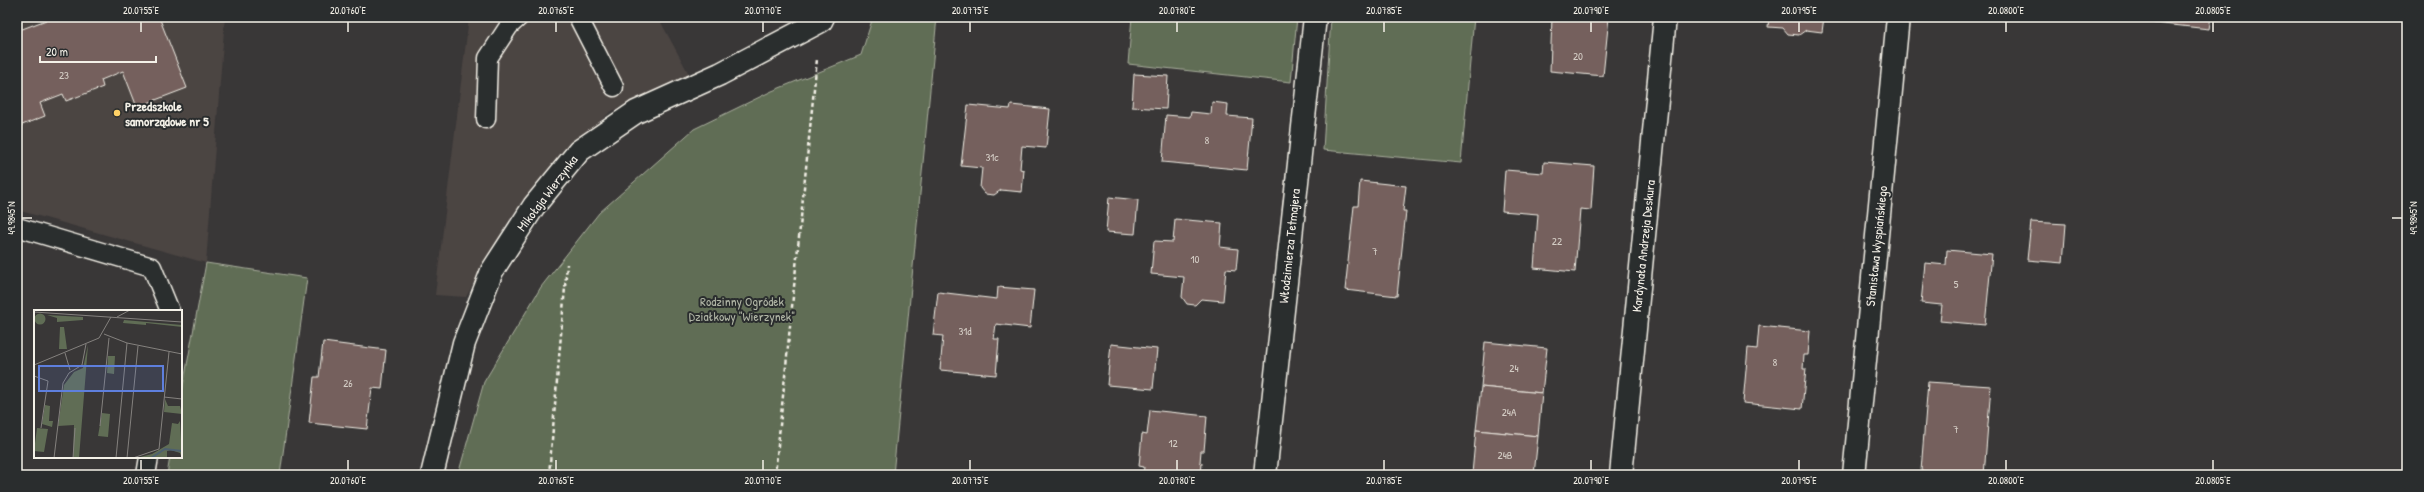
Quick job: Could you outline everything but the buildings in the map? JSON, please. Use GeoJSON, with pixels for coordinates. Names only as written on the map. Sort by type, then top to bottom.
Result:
{"type":"FeatureCollection","features":[{"type":"Feature","properties":{"kind":"street","name":"Włodzimierza Tetmajera"},"geometry":{"type":"LineString","coordinates":[[1265,475],[1315,17]]}},
{"type":"Feature","properties":{"kind":"street","name":"Kardynała Andrzeja Deskura"},"geometry":{"type":"LineString","coordinates":[[1620,475],[1665,17]]}},
{"type":"Feature","properties":{"kind":"street","name":"Stanisława Wyspiańskiego"},"geometry":{"type":"LineString","coordinates":[[1854,475],[1898,17]]}},
{"type":"Feature","properties":{"kind":"street","name":"Mikołaja Wierzynka"},"geometry":{"type":"LineString","coordinates":[[432,475],[464,343],[492,271],[534,206],[579,151],[636,112],[720,74],[822,19]]}},
{"type":"Feature","properties":{"kind":"lane"},"geometry":{"type":"LineString","coordinates":[[486,119],[488,58],[509,26],[519,17]]}},
{"type":"Feature","properties":{"kind":"lane"},"geometry":{"type":"LineString","coordinates":[[578,17],[614,87]]}},
{"type":"Feature","properties":{"kind":"lane"},"geometry":{"type":"LineString","coordinates":[[17,227],[152,267],[170,310]]}},
{"type":"Feature","properties":{"kind":"lane"},"geometry":{"type":"LineString","coordinates":[[146,475],[149,458]]}},
{"type":"Feature","properties":{"kind":"path"},"geometry":{"type":"LineString","coordinates":[[775,475],[822,19]]}},
{"type":"Feature","properties":{"kind":"path"},"geometry":{"type":"LineString","coordinates":[[549,475],[567,264]]}},
{"type":"Feature","properties":{"kind":"shaded area","name":"Przedszkole samorządowe nr 5"},"geometry":{"type":"Polygon","coordinates":[[[17,17],[225,17],[206,263],[17,210],[17,17]]]}},
{"type":"Feature","properties":{"kind":"shaded area"},"geometry":{"type":"Polygon","coordinates":[[[469,17],[658,17],[690,76],[610,112],[558,163],[508,222],[466,297],[435,295],[469,17]]]}},
{"type":"Feature","properties":{"kind":"green space","name":"Rodzinny Ogródek Działkowy \"Wierzynek\""},"geometry":{"type":"Polygon","coordinates":[[[873,17],[937,17],[893,475],[458,475],[484,382],[541,287],[599,213],[694,129],[772,91],[861,55],[873,17]]]}},
{"type":"Feature","properties":{"kind":"green space"},"geometry":{"type":"Polygon","coordinates":[[[1132,17],[1297,17],[1291,82],[1128,64],[1132,17]]]}},
{"type":"Feature","properties":{"kind":"green space"},"geometry":{"type":"Polygon","coordinates":[[[1331,17],[1474,17],[1461,163],[1323,150],[1331,17]]]}},
{"type":"Feature","properties":{"kind":"green space"},"geometry":{"type":"Polygon","coordinates":[[[206,263],[307,278],[280,475],[167,475],[170,458],[182,458],[182,392],[206,263]]]}},
{"type":"Feature","properties":{"kind":"place","name":"Przedszkole samorządowe nr 5"},"geometry":{"type":"Point","coordinates":[117,113]}}]}
